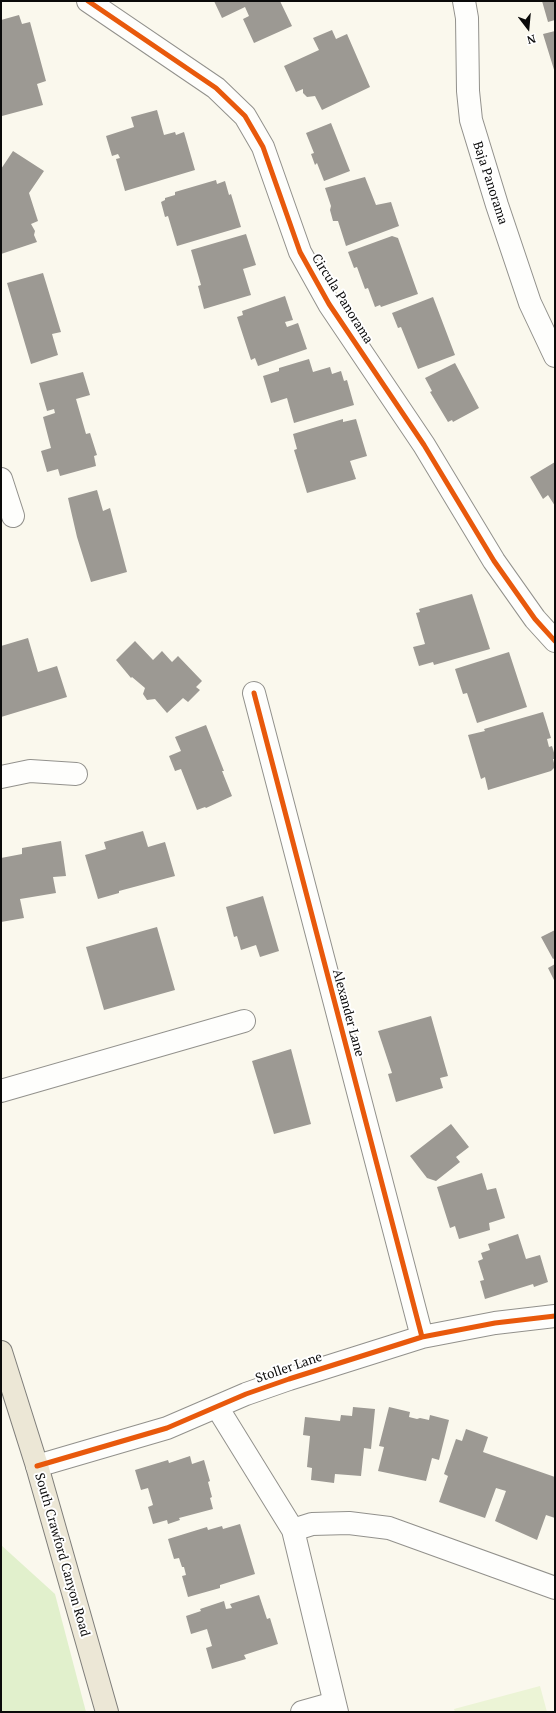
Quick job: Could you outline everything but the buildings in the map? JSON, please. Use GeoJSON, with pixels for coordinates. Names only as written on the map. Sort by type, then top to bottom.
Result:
{"type":"FeatureCollection","features":[{"type":"Feature","properties":{"kind":"main road","name":"South Crawford Canyon Road"},"geometry":{"type":"LineString","coordinates":[[1,1352],[108,1712]]}},
{"type":"Feature","properties":{"kind":"street","name":"Circula Panorama"},"geometry":{"type":"LineString","coordinates":[[88,1],[216,88],[245,116],[263,147],[300,252],[329,304],[424,445],[494,561],[535,619],[555,641]]}},
{"type":"Feature","properties":{"kind":"street","name":"Baja Panorama"},"geometry":{"type":"LineString","coordinates":[[464,1],[467,18],[471,120],[497,205],[530,303],[555,356]]}},
{"type":"Feature","properties":{"kind":"street"},"geometry":{"type":"LineString","coordinates":[[1,479],[13,516]]}},
{"type":"Feature","properties":{"kind":"street","name":"Alexander Lane"},"geometry":{"type":"LineString","coordinates":[[254,693],[422,1338]]}},
{"type":"Feature","properties":{"kind":"street"},"geometry":{"type":"LineString","coordinates":[[1,777],[30,771],[76,774]]}},
{"type":"Feature","properties":{"kind":"street"},"geometry":{"type":"LineString","coordinates":[[1,1091],[244,1021]]}},
{"type":"Feature","properties":{"kind":"street","name":"Stoller Lane"},"geometry":{"type":"LineString","coordinates":[[36,1466],[167,1428],[289,1379],[422,1338],[494,1323],[555,1316]]}},
{"type":"Feature","properties":{"kind":"street"},"geometry":{"type":"LineString","coordinates":[[217,1407],[293,1530],[336,1708],[302,1712]]}},
{"type":"Feature","properties":{"kind":"street"},"geometry":{"type":"LineString","coordinates":[[293,1530],[312,1524],[349,1523],[389,1528],[555,1588]]}},
{"type":"Feature","properties":{"kind":"green space"},"geometry":{"type":"Polygon","coordinates":[[[1,1545],[55,1594],[86,1712],[1,1712],[1,1545]]]}},
{"type":"Feature","properties":{"kind":"green space"},"geometry":{"type":"Polygon","coordinates":[[[540,1686],[547,1712],[455,1712],[454,1709],[540,1686]]]}},
{"type":"Feature","properties":{"kind":"cycle path"},"geometry":{"type":"LineString","coordinates":[[88,1],[216,88],[245,116],[263,147],[300,252],[329,304],[424,445],[494,561],[535,619],[555,641]]}},
{"type":"Feature","properties":{"kind":"cycle path"},"geometry":{"type":"LineString","coordinates":[[254,693],[422,1337]]}},
{"type":"Feature","properties":{"kind":"cycle path"},"geometry":{"type":"LineString","coordinates":[[37,1466],[167,1428],[246,1394],[422,1337],[495,1323],[555,1316]]}}]}
